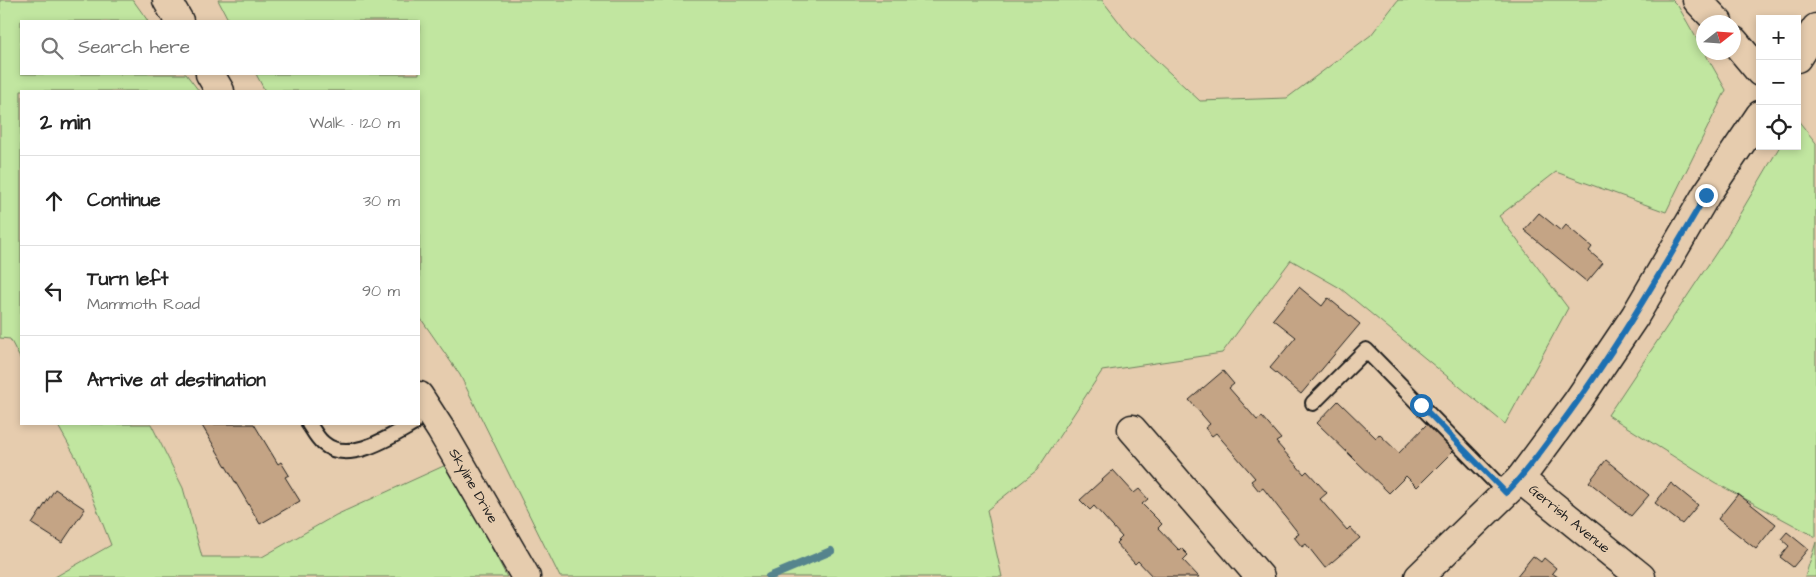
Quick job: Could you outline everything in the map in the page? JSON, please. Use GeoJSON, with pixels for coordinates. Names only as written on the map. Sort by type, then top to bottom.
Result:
{"type":"FeatureCollection","features":[{"type":"Feature","properties":{"kind":"street"},"geometry":{"type":"LineString","coordinates":[[167,0],[178,20]]}},
{"type":"Feature","properties":{"kind":"street"},"geometry":{"type":"LineString","coordinates":[[1697,0],[1711,15]]}},
{"type":"Feature","properties":{"kind":"street"},"geometry":{"type":"LineString","coordinates":[[1801,52],[1816,28]]}},
{"type":"Feature","properties":{"kind":"street"},"geometry":{"type":"LineString","coordinates":[[1741,49],[1756,67]]}},
{"type":"Feature","properties":{"kind":"street"},"geometry":{"type":"LineString","coordinates":[[211,75],[219,90]]}},
{"type":"Feature","properties":{"kind":"street"},"geometry":{"type":"LineString","coordinates":[[1419,577],[1513,486],[1578,402],[1635,316],[1706,195],[1756,121]]}},
{"type":"Feature","properties":{"kind":"street","name":"Skyline Drive"},"geometry":{"type":"LineString","coordinates":[[420,413],[526,577]]}},
{"type":"Feature","properties":{"kind":"street"},"geometry":{"type":"LineString","coordinates":[[1132,429],[1260,577]]}},
{"type":"Feature","properties":{"kind":"street","name":"Gerrish Avenue"},"geometry":{"type":"LineString","coordinates":[[1513,486],[1641,577]]}},
{"type":"Feature","properties":{"kind":"lane"},"geometry":{"type":"LineString","coordinates":[[1313,403],[1366,350],[1513,486]]}},
{"type":"Feature","properties":{"kind":"lane"},"geometry":{"type":"LineString","coordinates":[[310,425],[324,444],[336,449],[355,450],[371,446],[402,425]]}},
{"type":"Feature","properties":{"kind":"green space"},"geometry":{"type":"Polygon","coordinates":[[[0,0],[133,0],[147,20],[20,20],[20,75],[187,75],[198,90],[20,90],[20,358],[10,339],[0,338],[0,0]]]}},
{"type":"Feature","properties":{"kind":"green space"},"geometry":{"type":"Polygon","coordinates":[[[218,0],[1102,0],[1130,36],[1200,101],[1287,98],[1371,35],[1398,0],[1672,0],[1678,6],[1696,38],[1696,60],[1709,60],[1726,90],[1666,212],[1556,172],[1499,216],[1568,308],[1505,424],[1340,288],[1291,260],[1222,353],[1102,371],[1037,470],[987,510],[1002,577],[560,577],[460,375],[420,317],[420,90],[264,90],[257,75],[420,75],[420,20],[228,20],[218,0]]]}},
{"type":"Feature","properties":{"kind":"green space"},"geometry":{"type":"Polygon","coordinates":[[[1801,124],[1816,143],[1816,537],[1714,482],[1608,415],[1722,244],[1778,150],[1801,150],[1801,124]]]}},
{"type":"Feature","properties":{"kind":"green space"},"geometry":{"type":"Polygon","coordinates":[[[58,425],[152,425],[183,488],[202,557],[262,557],[336,515],[448,464],[507,577],[55,577],[111,545],[79,463],[58,425]]]}},
{"type":"Feature","properties":{"kind":"green space"},"geometry":{"type":"Polygon","coordinates":[[[1816,542],[1816,577],[1805,577],[1816,542]]]}},
{"type":"Feature","properties":{"kind":"building"},"geometry":{"type":"Polygon","coordinates":[[[1539,213],[1561,231],[1566,225],[1592,247],[1589,251],[1603,263],[1587,282],[1524,230],[1539,213]]]}},
{"type":"Feature","properties":{"kind":"building"},"geometry":{"type":"Polygon","coordinates":[[[1299,287],[1322,306],[1328,298],[1360,324],[1301,394],[1270,368],[1296,337],[1273,319],[1299,287]]]}},
{"type":"Feature","properties":{"kind":"building"},"geometry":{"type":"Polygon","coordinates":[[[1223,371],[1234,384],[1229,388],[1257,420],[1262,417],[1281,439],[1276,442],[1304,474],[1307,471],[1327,493],[1320,499],[1347,530],[1350,527],[1360,538],[1325,568],[1306,544],[1302,547],[1294,537],[1299,534],[1263,488],[1259,491],[1251,481],[1255,478],[1216,433],[1212,436],[1205,428],[1210,424],[1189,400],[1223,371]]]}},
{"type":"Feature","properties":{"kind":"building"},"geometry":{"type":"Polygon","coordinates":[[[1338,401],[1376,438],[1379,434],[1399,453],[1427,424],[1454,450],[1417,487],[1406,476],[1389,493],[1317,423],[1338,401]]]}},
{"type":"Feature","properties":{"kind":"building"},"geometry":{"type":"Polygon","coordinates":[[[202,425],[255,425],[278,464],[281,462],[289,475],[285,477],[300,501],[260,524],[202,425]]]}},
{"type":"Feature","properties":{"kind":"building"},"geometry":{"type":"Polygon","coordinates":[[[1606,460],[1649,495],[1631,516],[1589,482],[1606,460]]]}},
{"type":"Feature","properties":{"kind":"building"},"geometry":{"type":"Polygon","coordinates":[[[1113,470],[1134,493],[1139,489],[1148,499],[1142,504],[1162,524],[1158,528],[1179,550],[1181,548],[1188,555],[1183,560],[1199,577],[1153,577],[1138,561],[1135,564],[1116,543],[1122,537],[1094,506],[1090,510],[1080,500],[1113,470]]]}},
{"type":"Feature","properties":{"kind":"building"},"geometry":{"type":"Polygon","coordinates":[[[1671,483],[1698,505],[1682,524],[1655,503],[1671,483]]]}},
{"type":"Feature","properties":{"kind":"building"},"geometry":{"type":"Polygon","coordinates":[[[55,489],[85,509],[62,543],[32,524],[55,489]]]}},
{"type":"Feature","properties":{"kind":"building"},"geometry":{"type":"Polygon","coordinates":[[[1738,494],[1776,524],[1756,549],[1718,519],[1738,494]]]}},
{"type":"Feature","properties":{"kind":"building"},"geometry":{"type":"Polygon","coordinates":[[[1787,532],[1808,549],[1793,567],[1780,557],[1789,546],[1781,539],[1787,532]]]}},
{"type":"Feature","properties":{"kind":"building"},"geometry":{"type":"Polygon","coordinates":[[[1533,556],[1541,562],[1544,558],[1556,568],[1552,573],[1558,577],[1516,577],[1533,556]]]}},
{"type":"Feature","properties":{"kind":"waterway"},"geometry":{"type":"LineString","coordinates":[[769,577],[831,551]]}},
{"type":"Feature","properties":{"kind":"route"},"geometry":{"type":"LineString","coordinates":[[1421,405],[1506,493],[1520,479],[1578,402],[1635,316],[1706,195]]}}]}
